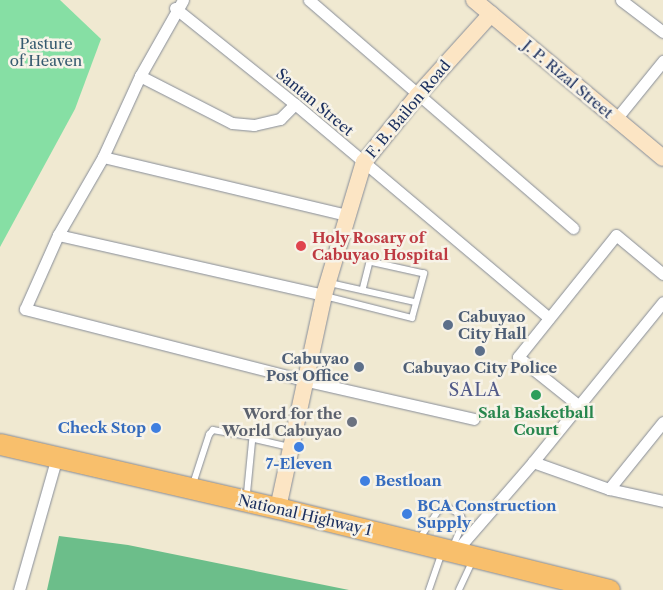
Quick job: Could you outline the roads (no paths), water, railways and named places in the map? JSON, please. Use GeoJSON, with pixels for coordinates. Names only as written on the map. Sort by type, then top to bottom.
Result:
{"type":"FeatureCollection","features":[{"type":"Feature","properties":{"kind":"highway","name":"National Highway 1"},"geometry":{"type":"LineString","coordinates":[[0,444],[278,508],[609,590]]}},
{"type":"Feature","properties":{"kind":"street"},"geometry":{"type":"LineString","coordinates":[[309,0],[573,228]]}},
{"type":"Feature","properties":{"kind":"street","name":"J. P. Rizal Street"},"geometry":{"type":"LineString","coordinates":[[474,0],[663,158]]}},
{"type":"Feature","properties":{"kind":"street"},"geometry":{"type":"LineString","coordinates":[[620,0],[661,27]]}},
{"type":"Feature","properties":{"kind":"street"},"geometry":{"type":"LineString","coordinates":[[179,4],[140,76],[103,156],[58,235],[25,309],[307,381],[474,419]]}},
{"type":"Feature","properties":{"kind":"street","name":"Santan Street"},"geometry":{"type":"LineString","coordinates":[[179,4],[549,318]]}},
{"type":"Feature","properties":{"kind":"street","name":"F. B. Bailon Road"},"geometry":{"type":"LineString","coordinates":[[278,508],[326,289],[346,215],[364,162],[418,96],[491,14]]}},
{"type":"Feature","properties":{"kind":"street"},"geometry":{"type":"LineString","coordinates":[[616,119],[663,61]]}},
{"type":"Feature","properties":{"kind":"street"},"geometry":{"type":"LineString","coordinates":[[140,76],[232,123],[254,125],[280,119],[296,104]]}},
{"type":"Feature","properties":{"kind":"street"},"geometry":{"type":"LineString","coordinates":[[103,156],[346,215]]}},
{"type":"Feature","properties":{"kind":"street"},"geometry":{"type":"LineString","coordinates":[[58,235],[326,289]]}},
{"type":"Feature","properties":{"kind":"street"},"geometry":{"type":"LineString","coordinates":[[578,405],[518,357],[616,236],[663,274]]}},
{"type":"Feature","properties":{"kind":"street"},"geometry":{"type":"LineString","coordinates":[[456,551],[534,462],[578,405],[663,302]]}},
{"type":"Feature","properties":{"kind":"street"},"geometry":{"type":"LineString","coordinates":[[609,490],[663,422]]}},
{"type":"Feature","properties":{"kind":"street"},"geometry":{"type":"LineString","coordinates":[[19,590],[57,457]]}},
{"type":"Feature","properties":{"kind":"street"},"geometry":{"type":"LineString","coordinates":[[534,462],[609,490],[663,502]]}},
{"type":"Feature","properties":{"kind":"lane"},"geometry":{"type":"LineString","coordinates":[[326,289],[412,318],[424,274],[370,262],[363,290]]}},
{"type":"Feature","properties":{"kind":"lane"},"geometry":{"type":"LineString","coordinates":[[326,289],[363,290],[416,302]]}},
{"type":"Feature","properties":{"kind":"lane"},"geometry":{"type":"LineString","coordinates":[[191,489],[209,435],[213,430],[292,447]]}},
{"type":"Feature","properties":{"kind":"lane"},"geometry":{"type":"LineString","coordinates":[[246,502],[255,439]]}},
{"type":"Feature","properties":{"kind":"lane"},"geometry":{"type":"LineString","coordinates":[[417,542],[438,511],[446,506],[461,515],[464,522],[456,551],[429,590]]}},
{"type":"Feature","properties":{"kind":"lane"},"geometry":{"type":"LineString","coordinates":[[456,551],[459,590]]}},
{"type":"Feature","properties":{"kind":"place","name":"Holy Rosary of Cabuyao Hospital"},"geometry":{"type":"Point","coordinates":[301,246]}},
{"type":"Feature","properties":{"kind":"place","name":"Cabuyao City Hall"},"geometry":{"type":"Point","coordinates":[448,325]}},
{"type":"Feature","properties":{"kind":"place","name":"Cabuyao City Police"},"geometry":{"type":"Point","coordinates":[480,351]}},
{"type":"Feature","properties":{"kind":"place","name":"Cabuyao Post Office"},"geometry":{"type":"Point","coordinates":[359,367]}},
{"type":"Feature","properties":{"kind":"place","name":"Sala Basketball Court"},"geometry":{"type":"Point","coordinates":[536,395]}},
{"type":"Feature","properties":{"kind":"place","name":"Word for the World Cabuyao"},"geometry":{"type":"Point","coordinates":[352,422]}},
{"type":"Feature","properties":{"kind":"place","name":"Check Stop"},"geometry":{"type":"Point","coordinates":[156,428]}},
{"type":"Feature","properties":{"kind":"place","name":"7-Eleven"},"geometry":{"type":"Point","coordinates":[299,447]}},
{"type":"Feature","properties":{"kind":"place","name":"Bestloan"},"geometry":{"type":"Point","coordinates":[365,481]}},
{"type":"Feature","properties":{"kind":"place","name":"BCA Construction Supply"},"geometry":{"type":"Point","coordinates":[407,514]}},
{"type":"Feature","properties":{"kind":"district","name":"SALA"},"geometry":{"type":"Point","coordinates":[475,390]}},
{"type":"Feature","properties":{"kind":"park label","name":"Pasture of Heaven"},"geometry":{"type":"Point","coordinates":[46,52]}}]}
